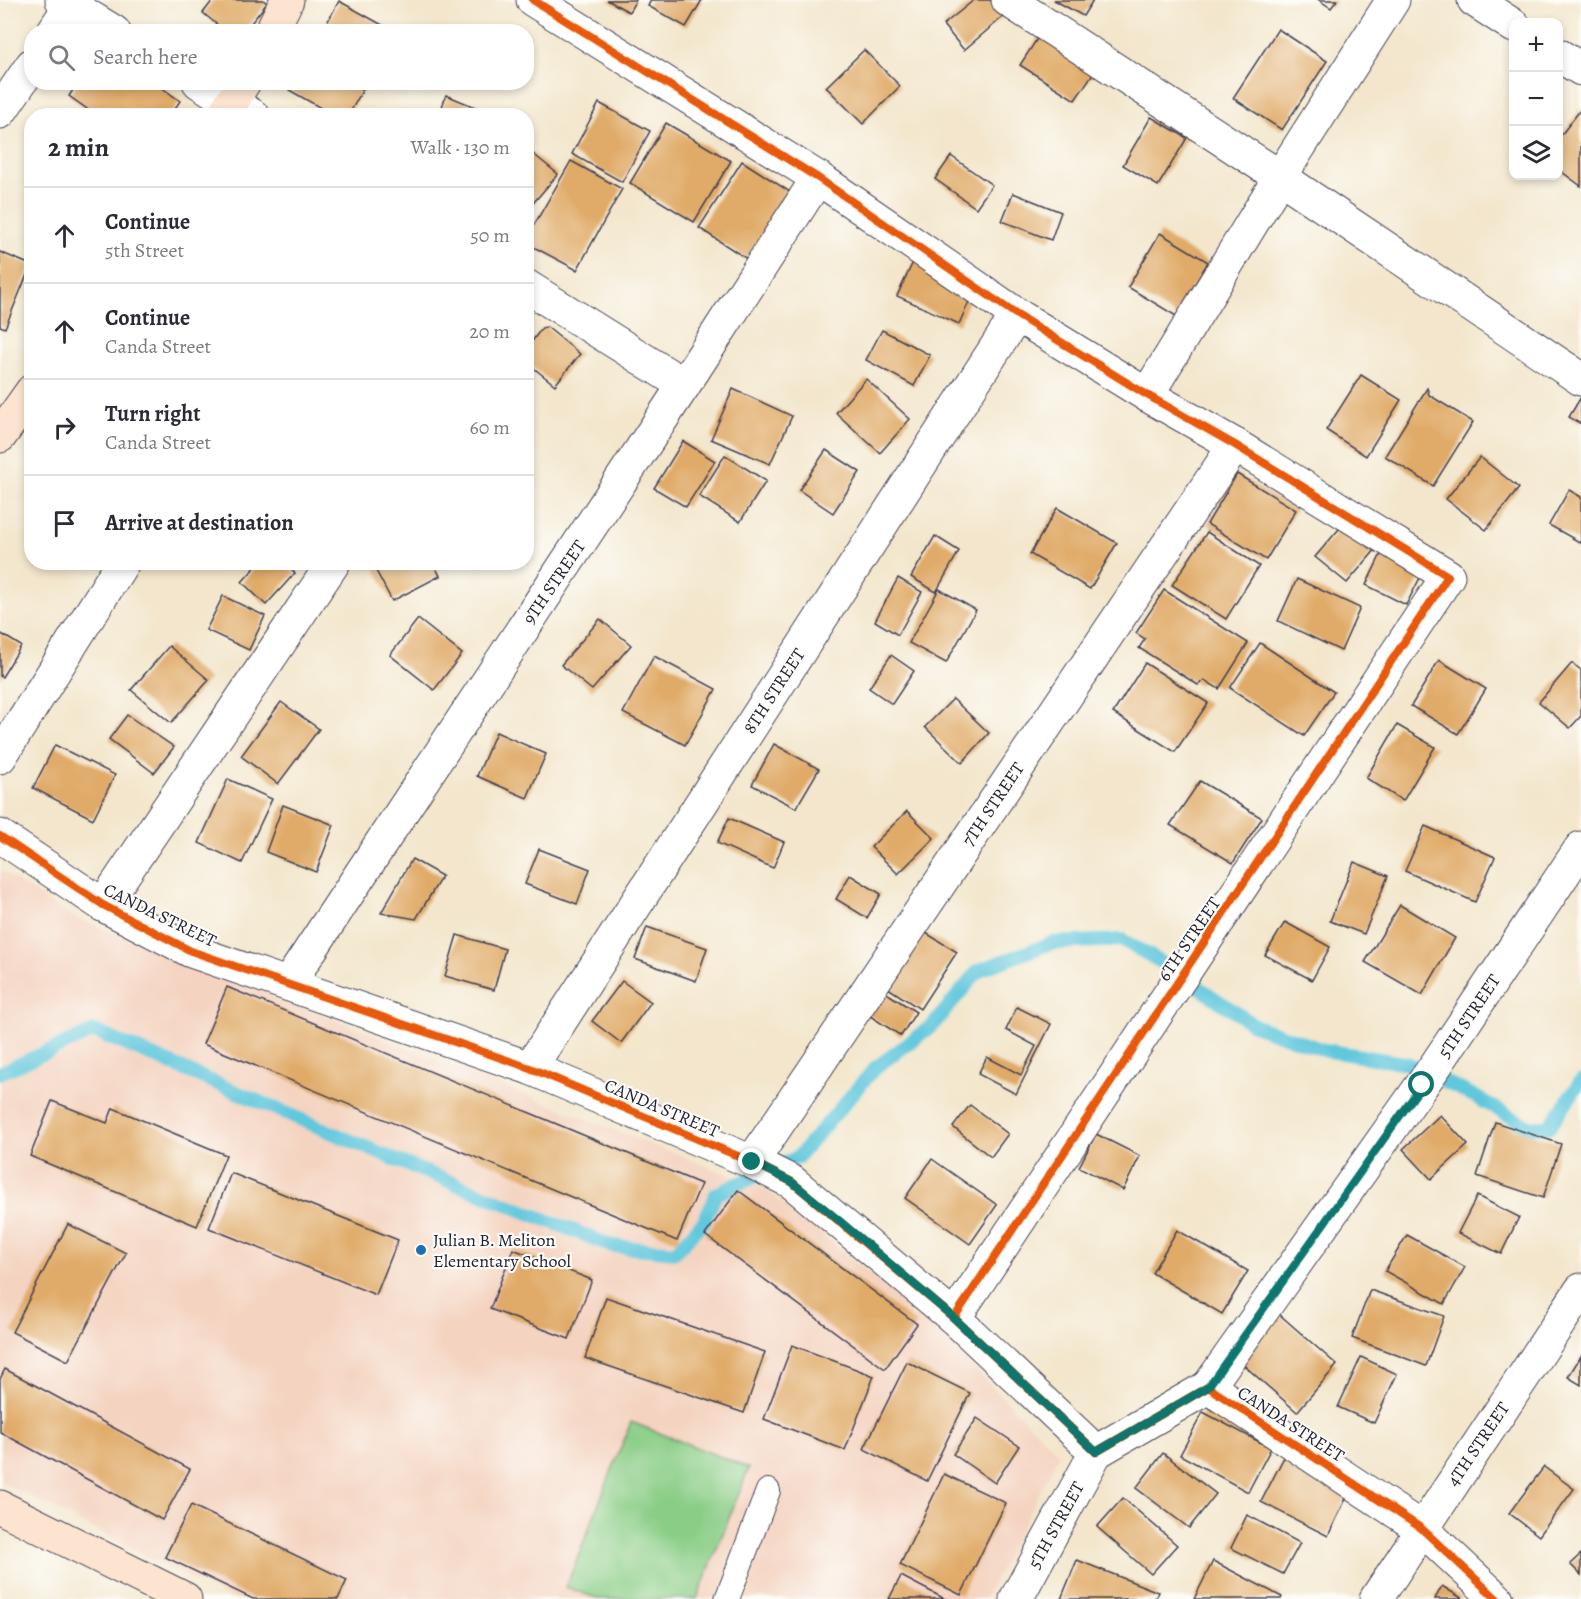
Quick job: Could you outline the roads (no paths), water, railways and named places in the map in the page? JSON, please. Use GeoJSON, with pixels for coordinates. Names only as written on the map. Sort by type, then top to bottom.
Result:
{"type":"FeatureCollection","features":[{"type":"Feature","properties":{"kind":"street"},"geometry":{"type":"LineString","coordinates":[[275,24],[287,0]]}},
{"type":"Feature","properties":{"kind":"street"},"geometry":{"type":"LineString","coordinates":[[533,0],[818,178],[1017,315],[1147,395],[1235,445]]}},
{"type":"Feature","properties":{"kind":"street"},"geometry":{"type":"LineString","coordinates":[[1008,0],[1280,177],[1581,379]]}},
{"type":"Feature","properties":{"kind":"street"},"geometry":{"type":"LineString","coordinates":[[1147,395],[1280,177],[1393,0]]}},
{"type":"Feature","properties":{"kind":"street"},"geometry":{"type":"LineString","coordinates":[[1474,0],[1509,23]]}},
{"type":"Feature","properties":{"kind":"street"},"geometry":{"type":"LineString","coordinates":[[62,12],[93,24]]}},
{"type":"Feature","properties":{"kind":"street"},"geometry":{"type":"LineString","coordinates":[[1563,58],[1581,69]]}},
{"type":"Feature","properties":{"kind":"street"},"geometry":{"type":"LineString","coordinates":[[0,112],[24,77]]}},
{"type":"Feature","properties":{"kind":"street"},"geometry":{"type":"LineString","coordinates":[[213,90],[238,104]]}},
{"type":"Feature","properties":{"kind":"street","name":"9TH STREET"},"geometry":{"type":"LineString","coordinates":[[288,984],[818,178]]}},
{"type":"Feature","properties":{"kind":"street"},"geometry":{"type":"LineString","coordinates":[[534,291],[684,385]]}},
{"type":"Feature","properties":{"kind":"street","name":"8TH STREET"},"geometry":{"type":"LineString","coordinates":[[530,1068],[1017,315]]}},
{"type":"Feature","properties":{"kind":"street"},"geometry":{"type":"LineString","coordinates":[[0,436],[24,402]]}},
{"type":"Feature","properties":{"kind":"street","name":"6TH STREET"},"geometry":{"type":"LineString","coordinates":[[954,1318],[1448,576],[1235,445]]}},
{"type":"Feature","properties":{"kind":"street","name":"7TH STREET"},"geometry":{"type":"LineString","coordinates":[[757,1164],[1235,445]]}},
{"type":"Feature","properties":{"kind":"street"},"geometry":{"type":"LineString","coordinates":[[0,757],[118,570]]}},
{"type":"Feature","properties":{"kind":"street"},"geometry":{"type":"LineString","coordinates":[[103,905],[329,570]]}},
{"type":"Feature","properties":{"kind":"street","name":"CANDA STREET"},"geometry":{"type":"LineString","coordinates":[[0,836],[103,905],[191,951],[530,1068],[757,1164],[792,1182],[954,1318],[1096,1452]]}},
{"type":"Feature","properties":{"kind":"street","name":"5TH STREET"},"geometry":{"type":"LineString","coordinates":[[1208,1387],[1429,1075],[1581,848]]}},
{"type":"Feature","properties":{"kind":"street","name":"4TH STREET"},"geometry":{"type":"LineString","coordinates":[[1376,1599],[1581,1290]]}},
{"type":"Feature","properties":{"kind":"street"},"geometry":{"type":"LineString","coordinates":[[1096,1452],[1208,1387]]}},
{"type":"Feature","properties":{"kind":"street","name":"CANDA STREET"},"geometry":{"type":"LineString","coordinates":[[1208,1387],[1421,1528],[1497,1599]]}},
{"type":"Feature","properties":{"kind":"street","name":"5TH STREET"},"geometry":{"type":"LineString","coordinates":[[1016,1599],[1096,1452]]}},
{"type":"Feature","properties":{"kind":"street"},"geometry":{"type":"LineString","coordinates":[[0,1507],[185,1599]]}},
{"type":"Feature","properties":{"kind":"lane"},"geometry":{"type":"LineString","coordinates":[[727,1599],[768,1491]]}},
{"type":"Feature","properties":{"kind":"waterway"},"geometry":{"type":"LineString","coordinates":[[0,1073],[94,1031],[398,1161],[612,1246],[675,1252],[704,1221],[716,1194],[798,1157],[875,1068],[933,1025],[979,970],[1052,943],[1122,940],[1161,962],[1256,1026],[1324,1050],[1409,1064],[1472,1095],[1529,1127],[1549,1127],[1581,1081]]}},
{"type":"Feature","properties":{"kind":"place","name":"Julian B. Meliton Elementary School"},"geometry":{"type":"Point","coordinates":[421,1250]}}]}
